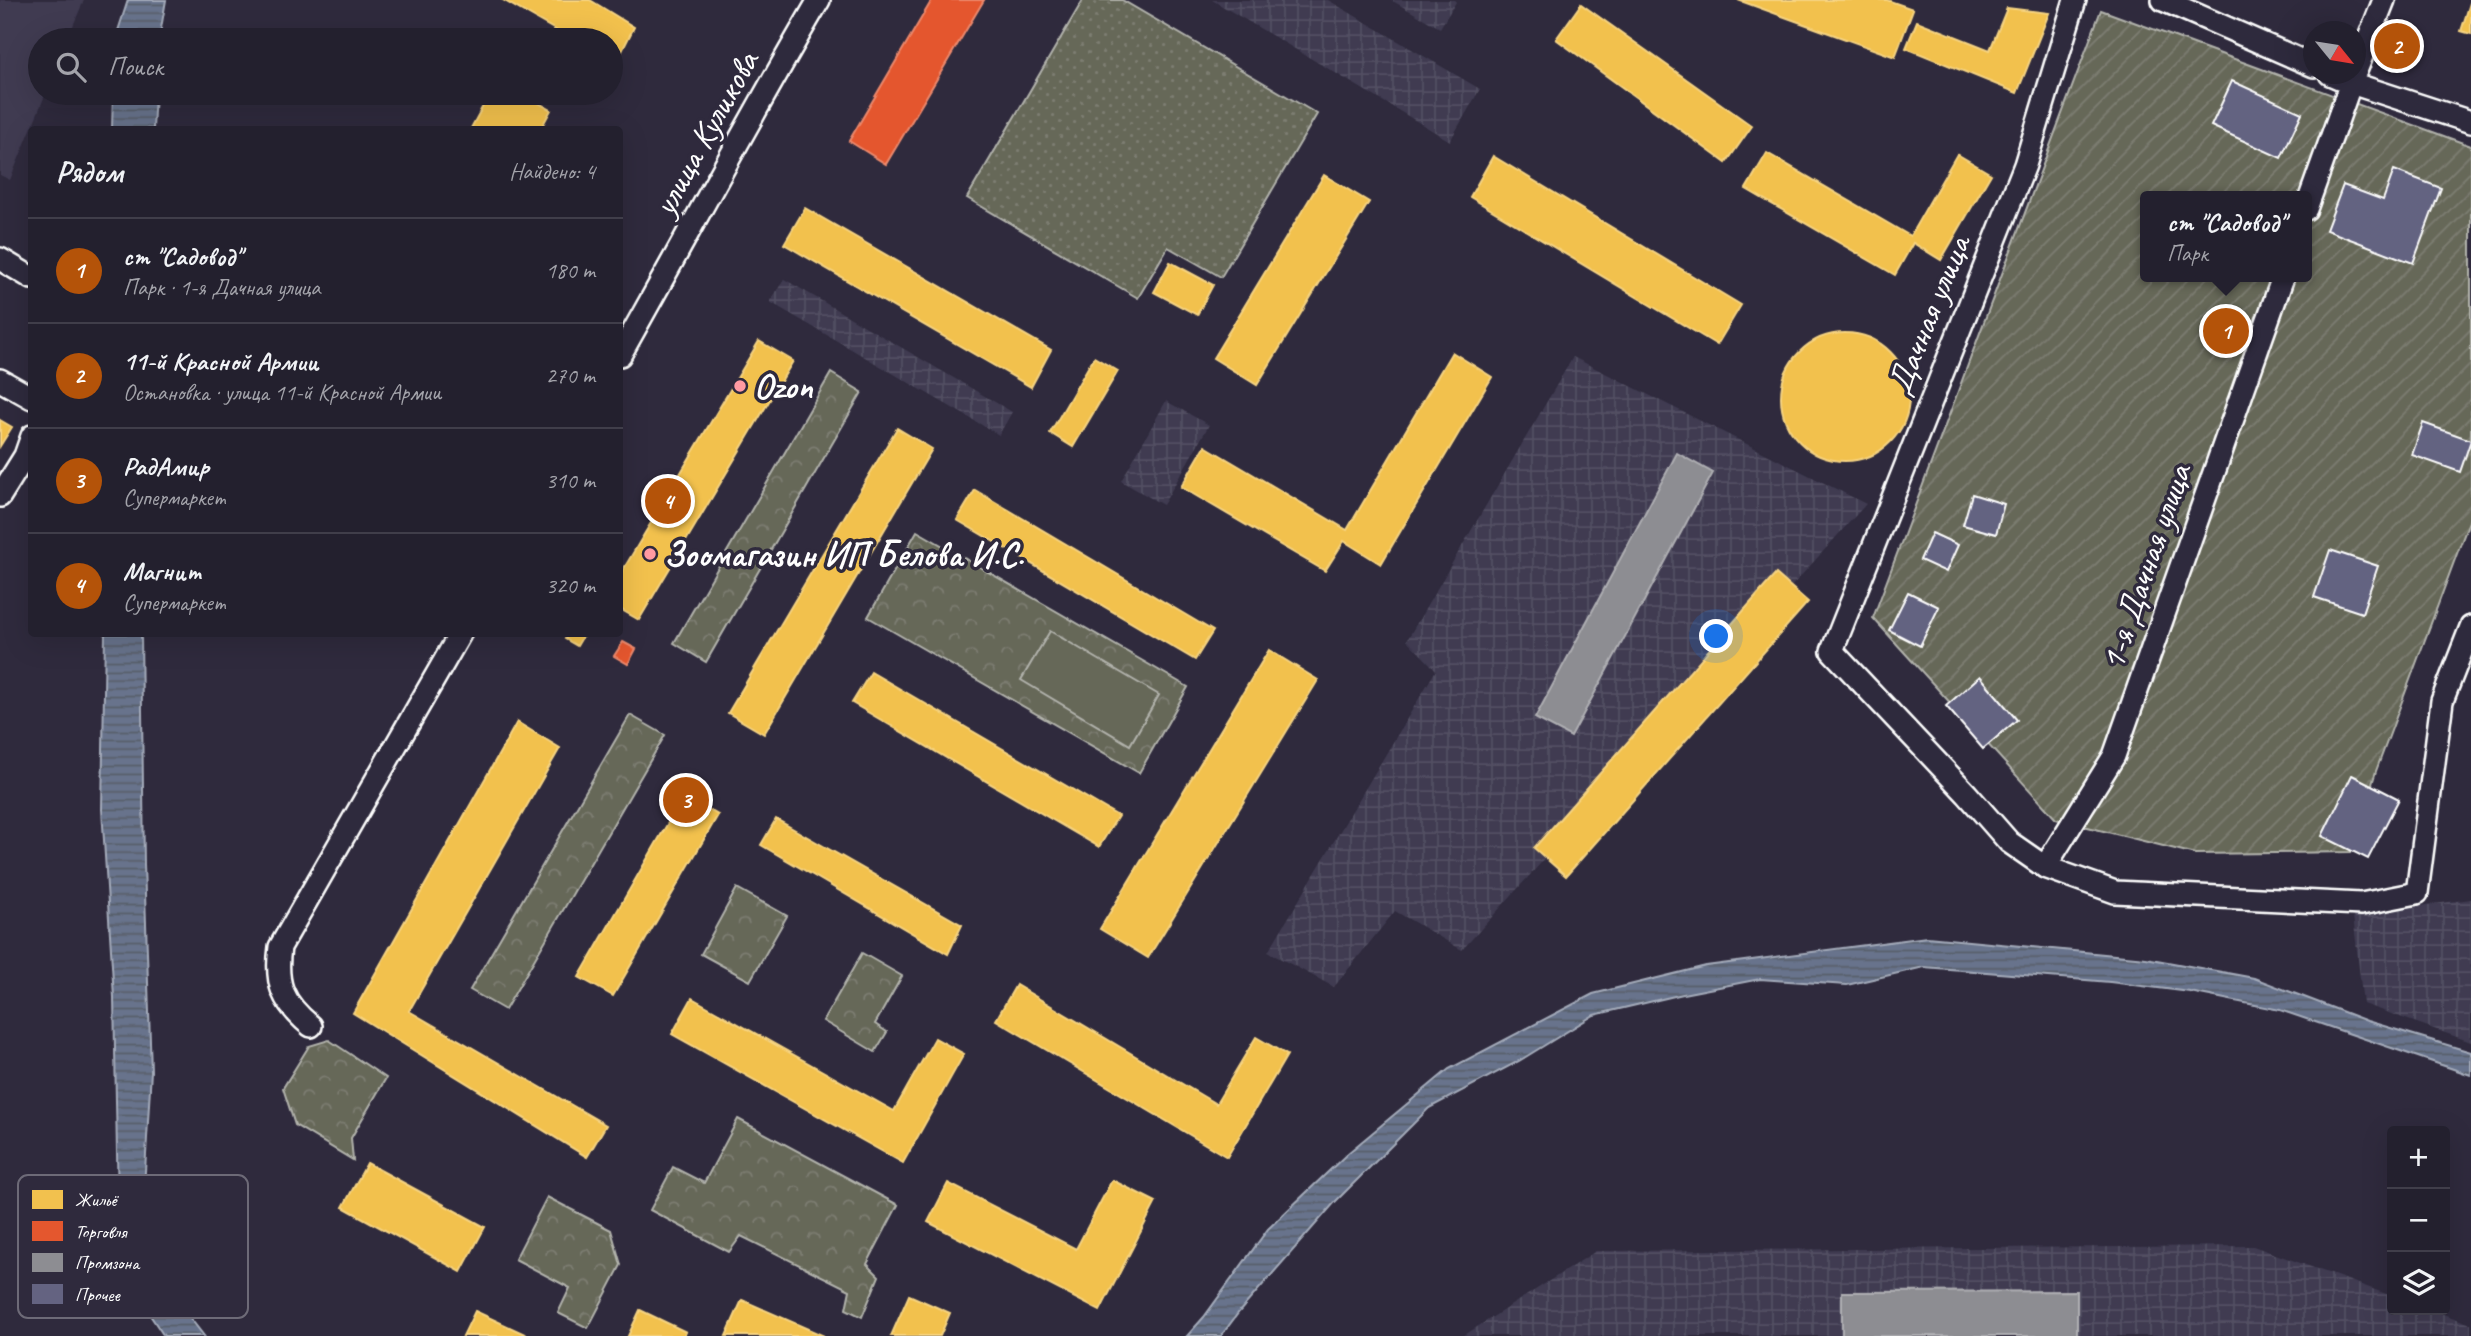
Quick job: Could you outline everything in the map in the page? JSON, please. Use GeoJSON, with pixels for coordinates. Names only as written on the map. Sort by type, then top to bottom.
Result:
{"type":"FeatureCollection","features":[{"type":"Feature","properties":{"kind":"street","name":"улица Куликова"},"geometry":{"type":"LineString","coordinates":[[623,350],[773,77],[819,0]]}},
{"type":"Feature","properties":{"kind":"street","name":"Дачная улица"},"geometry":{"type":"LineString","coordinates":[[2045,867],[2009,842],[1832,651],[2025,164],[2076,0]]}},
{"type":"Feature","properties":{"kind":"street"},"geometry":{"type":"LineString","coordinates":[[2163,0],[2303,61]]}},
{"type":"Feature","properties":{"kind":"street"},"geometry":{"type":"LineString","coordinates":[[2366,46],[2384,0]]}},
{"type":"Feature","properties":{"kind":"street"},"geometry":{"type":"LineString","coordinates":[[2366,81],[2471,122]]}},
{"type":"Feature","properties":{"kind":"street"},"geometry":{"type":"LineString","coordinates":[[2312,192],[2351,84]]}},
{"type":"Feature","properties":{"kind":"street"},"geometry":{"type":"LineString","coordinates":[[0,259],[28,276]]}},
{"type":"Feature","properties":{"kind":"street","name":"1-я Дачная улица"},"geometry":{"type":"LineString","coordinates":[[2045,867],[2114,756],[2281,282]]}},
{"type":"Feature","properties":{"kind":"street"},"geometry":{"type":"LineString","coordinates":[[0,380],[28,396]]}},
{"type":"Feature","properties":{"kind":"street"},"geometry":{"type":"LineString","coordinates":[[0,496],[28,447]]}},
{"type":"Feature","properties":{"kind":"street"},"geometry":{"type":"LineString","coordinates":[[2045,867],[2115,892],[2361,904],[2417,893],[2442,701],[2471,627]]}},
{"type":"Feature","properties":{"kind":"street"},"geometry":{"type":"LineString","coordinates":[[311,1026],[288,1004],[282,991],[278,977],[281,947],[458,637]]}},
{"type":"Feature","properties":{"kind":"shaded area"},"geometry":{"type":"Polygon","coordinates":[[[0,0],[84,0],[72,28],[28,28],[28,105],[41,105],[32,126],[28,126],[28,136],[10,180],[0,175],[0,0]]]}},
{"type":"Feature","properties":{"kind":"shaded area"},"geometry":{"type":"Polygon","coordinates":[[[1212,0],[1328,0],[1480,89],[1450,141],[1212,0]]]}},
{"type":"Feature","properties":{"kind":"shaded area"},"geometry":{"type":"Polygon","coordinates":[[[1391,0],[1454,0],[1456,2],[1440,28],[1391,0]]]}},
{"type":"Feature","properties":{"kind":"shaded area"},"geometry":{"type":"Polygon","coordinates":[[[784,279],[1012,412],[999,435],[770,302],[784,279]]]}},
{"type":"Feature","properties":{"kind":"shaded area"},"geometry":{"type":"Polygon","coordinates":[[[1573,357],[1866,504],[1462,950],[1395,911],[1334,987],[1268,952],[1436,670],[1407,640],[1573,357]]]}},
{"type":"Feature","properties":{"kind":"shaded area"},"geometry":{"type":"Polygon","coordinates":[[[1166,401],[1209,425],[1163,505],[1121,481],[1166,401]]]}},
{"type":"Feature","properties":{"kind":"shaded area"},"geometry":{"type":"Polygon","coordinates":[[[2471,899],[2471,1042],[2363,1004],[2353,915],[2471,899]]]}},
{"type":"Feature","properties":{"kind":"shaded area"},"geometry":{"type":"Polygon","coordinates":[[[2253,1246],[2387,1294],[2387,1315],[2446,1315],[2471,1324],[2471,1336],[1463,1336],[1596,1251],[2253,1246]]]}},
{"type":"Feature","properties":{"kind":"green space"},"geometry":{"type":"Polygon","coordinates":[[[1083,0],[1122,0],[1317,114],[1221,277],[1168,247],[1138,298],[967,198],[1083,0]]]}},
{"type":"Feature","properties":{"kind":"green space"},"geometry":{"type":"Polygon","coordinates":[[[2101,10],[2471,146],[2471,516],[2376,771],[2351,852],[2195,854],[2056,819],[1873,618],[2101,10]]]}},
{"type":"Feature","properties":{"kind":"green space"},"geometry":{"type":"Polygon","coordinates":[[[831,373],[862,392],[706,662],[674,643],[831,373]]]}},
{"type":"Feature","properties":{"kind":"green space"},"geometry":{"type":"Polygon","coordinates":[[[917,531],[1188,687],[1139,773],[868,617],[917,531]]]}},
{"type":"Feature","properties":{"kind":"green space"},"geometry":{"type":"Polygon","coordinates":[[[1050,631],[1159,695],[1130,745],[1021,680],[1050,631]]]}},
{"type":"Feature","properties":{"kind":"green space"},"geometry":{"type":"Polygon","coordinates":[[[630,715],[665,735],[505,1010],[470,990],[630,715]]]}},
{"type":"Feature","properties":{"kind":"green space"},"geometry":{"type":"Polygon","coordinates":[[[737,888],[787,916],[750,981],[701,954],[737,888]]]}},
{"type":"Feature","properties":{"kind":"green space"},"geometry":{"type":"Polygon","coordinates":[[[862,953],[902,976],[875,1024],[887,1032],[875,1052],[823,1021],[862,953]]]}},
{"type":"Feature","properties":{"kind":"green space"},"geometry":{"type":"Polygon","coordinates":[[[329,1040],[386,1078],[351,1138],[353,1160],[295,1125],[283,1088],[309,1046],[329,1040]]]}},
{"type":"Feature","properties":{"kind":"green space"},"geometry":{"type":"Polygon","coordinates":[[[738,1119],[898,1205],[867,1264],[879,1276],[862,1317],[846,1309],[850,1290],[741,1236],[729,1252],[650,1210],[673,1167],[704,1183],[738,1119]]]}},
{"type":"Feature","properties":{"kind":"green space"},"geometry":{"type":"Polygon","coordinates":[[[547,1197],[611,1230],[621,1265],[588,1328],[558,1313],[570,1288],[515,1259],[547,1197]]]}},
{"type":"Feature","properties":{"kind":"water"},"geometry":{"type":"Polygon","coordinates":[[[128,0],[166,0],[161,28],[119,28],[128,0]]]}},
{"type":"Feature","properties":{"kind":"water"},"geometry":{"type":"Polygon","coordinates":[[[113,105],[154,105],[153,126],[112,126],[113,105]]]}},
{"type":"Feature","properties":{"kind":"water"},"geometry":{"type":"Polygon","coordinates":[[[105,637],[141,637],[144,864],[151,1071],[145,1175],[117,1175],[114,997],[102,809],[105,637]]]}},
{"type":"Feature","properties":{"kind":"water"},"geometry":{"type":"Polygon","coordinates":[[[1927,937],[2146,958],[2254,978],[2367,1021],[2471,1052],[2471,1075],[2280,1010],[2190,992],[2110,982],[1924,967],[1847,985],[1760,979],[1683,994],[1594,1015],[1519,1061],[1429,1108],[1335,1202],[1221,1336],[1187,1336],[1268,1229],[1348,1153],[1449,1069],[1593,994],[1706,966],[1927,937]]]}},
{"type":"Feature","properties":{"kind":"water"},"geometry":{"type":"Polygon","coordinates":[[[152,1318],[190,1318],[204,1336],[164,1336],[152,1318]]]}},
{"type":"Feature","properties":{"kind":"building: Жильё"},"geometry":{"type":"Polygon","coordinates":[[[503,0],[590,0],[634,27],[623,49],[623,28],[552,28],[503,0]]]}},
{"type":"Feature","properties":{"kind":"building: Жильё"},"geometry":{"type":"Polygon","coordinates":[[[1738,0],[1887,0],[1913,9],[1895,57],[1738,0]]]}},
{"type":"Feature","properties":{"kind":"building: Жильё"},"geometry":{"type":"Polygon","coordinates":[[[2471,0],[2471,34],[2461,31],[2471,0]]]}},
{"type":"Feature","properties":{"kind":"building: Жильё"},"geometry":{"type":"Polygon","coordinates":[[[1581,4],[1752,126],[1726,163],[1556,39],[1581,4]]]}},
{"type":"Feature","properties":{"kind":"building: Жильё"},"geometry":{"type":"Polygon","coordinates":[[[2007,8],[2049,13],[2017,93],[1906,48],[1917,21],[1990,50],[2007,8]]]}},
{"type":"Feature","properties":{"kind":"building: Жильё"},"geometry":{"type":"Polygon","coordinates":[[[484,105],[542,105],[551,110],[542,126],[472,126],[484,105]]]}},
{"type":"Feature","properties":{"kind":"building: Жильё"},"geometry":{"type":"Polygon","coordinates":[[[1767,153],[1910,236],[1957,154],[1991,174],[1941,260],[1913,243],[1895,275],[1746,189],[1767,153]]]}},
{"type":"Feature","properties":{"kind":"building: Жильё"},"geometry":{"type":"Polygon","coordinates":[[[1493,156],[1741,305],[1717,345],[1470,197],[1493,156]]]}},
{"type":"Feature","properties":{"kind":"building: Жильё"},"geometry":{"type":"Polygon","coordinates":[[[1324,175],[1369,202],[1257,385],[1213,358],[1324,175]]]}},
{"type":"Feature","properties":{"kind":"building: Жильё"},"geometry":{"type":"Polygon","coordinates":[[[805,208],[1051,350],[1031,387],[784,244],[805,208]]]}},
{"type":"Feature","properties":{"kind":"building: Жильё"},"geometry":{"type":"Polygon","coordinates":[[[1170,262],[1213,285],[1197,315],[1154,292],[1170,262]]]}},
{"type":"Feature","properties":{"kind":"building: Жильё"},"geometry":{"type":"Polygon","coordinates":[[[1845,333],[1870,338],[1891,351],[1904,372],[1909,397],[1904,422],[1891,443],[1870,456],[1845,461],[1820,456],[1799,443],[1786,422],[1781,397],[1786,372],[1799,351],[1820,338],[1845,333]]]}},
{"type":"Feature","properties":{"kind":"building: Жильё"},"geometry":{"type":"Polygon","coordinates":[[[759,341],[793,361],[639,620],[623,611],[623,570],[759,341]]]}},
{"type":"Feature","properties":{"kind":"building: Жильё"},"geometry":{"type":"Polygon","coordinates":[[[1452,352],[1492,377],[1381,564],[1344,541],[1325,571],[1181,487],[1205,446],[1347,530],[1452,352]]]}},
{"type":"Feature","properties":{"kind":"building: Жильё"},"geometry":{"type":"Polygon","coordinates":[[[1094,357],[1118,371],[1073,447],[1050,433],[1094,357]]]}},
{"type":"Feature","properties":{"kind":"building: Жильё"},"geometry":{"type":"Polygon","coordinates":[[[0,420],[12,427],[0,446],[0,420]]]}},
{"type":"Feature","properties":{"kind":"building: Жильё"},"geometry":{"type":"Polygon","coordinates":[[[897,428],[932,449],[764,734],[728,713],[897,428]]]}},
{"type":"Feature","properties":{"kind":"building: Жильё"},"geometry":{"type":"Polygon","coordinates":[[[975,490],[1213,631],[1195,660],[957,520],[975,490]]]}},
{"type":"Feature","properties":{"kind":"building: Жильё"},"geometry":{"type":"Polygon","coordinates":[[[1776,574],[1808,602],[1566,876],[1534,848],[1776,574]]]}},
{"type":"Feature","properties":{"kind":"building: Жильё"},"geometry":{"type":"Polygon","coordinates":[[[566,637],[582,637],[577,646],[565,639],[566,637]]]}},
{"type":"Feature","properties":{"kind":"building: Жильё"},"geometry":{"type":"Polygon","coordinates":[[[1269,650],[1318,680],[1148,958],[1100,929],[1269,650]]]}},
{"type":"Feature","properties":{"kind":"building: Жильё"},"geometry":{"type":"Polygon","coordinates":[[[871,672],[1118,816],[1099,847],[852,703],[871,672]]]}},
{"type":"Feature","properties":{"kind":"building: Жильё"},"geometry":{"type":"Polygon","coordinates":[[[517,722],[560,748],[409,1011],[606,1125],[587,1157],[353,1013],[517,722]]]}},
{"type":"Feature","properties":{"kind":"building: Жильё"},"geometry":{"type":"Polygon","coordinates":[[[684,795],[718,815],[613,996],[579,977],[684,795]]]}},
{"type":"Feature","properties":{"kind":"building: Жильё"},"geometry":{"type":"Polygon","coordinates":[[[776,819],[962,925],[948,954],[761,845],[776,819]]]}},
{"type":"Feature","properties":{"kind":"building: Жильё"},"geometry":{"type":"Polygon","coordinates":[[[1016,985],[1216,1104],[1256,1037],[1287,1055],[1227,1157],[996,1020],[1016,985]]]}},
{"type":"Feature","properties":{"kind":"building: Жильё"},"geometry":{"type":"Polygon","coordinates":[[[692,998],[894,1111],[935,1038],[964,1054],[903,1163],[672,1034],[692,998]]]}},
{"type":"Feature","properties":{"kind":"building: Жильё"},"geometry":{"type":"Polygon","coordinates":[[[367,1163],[485,1227],[461,1272],[343,1207],[367,1163]]]}},
{"type":"Feature","properties":{"kind":"building: Жильё"},"geometry":{"type":"Polygon","coordinates":[[[1112,1180],[1156,1202],[1100,1311],[928,1222],[948,1183],[1076,1249],[1112,1180]]]}},
{"type":"Feature","properties":{"kind":"building: Жильё"},"geometry":{"type":"Polygon","coordinates":[[[909,1295],[950,1313],[940,1336],[891,1336],[909,1295]]]}},
{"type":"Feature","properties":{"kind":"building: Жильё"},"geometry":{"type":"Polygon","coordinates":[[[742,1300],[824,1336],[726,1336],[742,1300]]]}},
{"type":"Feature","properties":{"kind":"building: Жильё"},"geometry":{"type":"Polygon","coordinates":[[[640,1310],[686,1332],[684,1336],[628,1336],[640,1310]]]}},
{"type":"Feature","properties":{"kind":"building: Жильё"},"geometry":{"type":"Polygon","coordinates":[[[475,1311],[529,1336],[463,1336],[475,1311]]]}},
{"type":"Feature","properties":{"kind":"building: Торговля"},"geometry":{"type":"Polygon","coordinates":[[[932,0],[984,0],[886,164],[849,141],[932,0]]]}},
{"type":"Feature","properties":{"kind":"building: Торговля"},"geometry":{"type":"Polygon","coordinates":[[[623,642],[636,649],[628,664],[614,656],[623,642]]]}},
{"type":"Feature","properties":{"kind":"building: Промзона"},"geometry":{"type":"Polygon","coordinates":[[[1677,453],[1713,473],[1571,737],[1535,718],[1677,453]]]}},
{"type":"Feature","properties":{"kind":"building: Промзона"},"geometry":{"type":"Polygon","coordinates":[[[2077,1291],[2077,1336],[1842,1336],[1842,1292],[2077,1291]]]}},
{"type":"Feature","properties":{"kind":"building: Прочее"},"geometry":{"type":"Polygon","coordinates":[[[2232,81],[2302,113],[2281,158],[2211,126],[2232,81]]]}},
{"type":"Feature","properties":{"kind":"building: Прочее"},"geometry":{"type":"Polygon","coordinates":[[[2394,170],[2441,188],[2413,263],[2326,230],[2343,185],[2383,200],[2394,170]]]}},
{"type":"Feature","properties":{"kind":"building: Прочее"},"geometry":{"type":"Polygon","coordinates":[[[2423,423],[2471,440],[2460,472],[2412,455],[2423,423]]]}},
{"type":"Feature","properties":{"kind":"building: Прочее"},"geometry":{"type":"Polygon","coordinates":[[[1972,494],[2004,504],[1996,534],[1963,525],[1972,494]]]}},
{"type":"Feature","properties":{"kind":"building: Прочее"},"geometry":{"type":"Polygon","coordinates":[[[1932,533],[1958,545],[1946,572],[1920,560],[1932,533]]]}},
{"type":"Feature","properties":{"kind":"building: Прочее"},"geometry":{"type":"Polygon","coordinates":[[[2330,550],[2378,566],[2362,613],[2314,597],[2330,550]]]}},
{"type":"Feature","properties":{"kind":"building: Прочее"},"geometry":{"type":"Polygon","coordinates":[[[1908,592],[1939,607],[1920,646],[1889,630],[1908,592]]]}},
{"type":"Feature","properties":{"kind":"building: Прочее"},"geometry":{"type":"Polygon","coordinates":[[[1980,676],[2017,720],[1983,749],[1946,706],[1980,676]]]}},
{"type":"Feature","properties":{"kind":"building: Прочее"},"geometry":{"type":"Polygon","coordinates":[[[2352,775],[2399,799],[2368,859],[2322,836],[2352,775]]]}},
{"type":"Feature","properties":{"kind":"place","name":"11-й Красной Армии"},"geometry":{"type":"Point","coordinates":[2397,46]}},
{"type":"Feature","properties":{"kind":"place","name":"ст \"Садовод\""},"geometry":{"type":"Point","coordinates":[2226,331]}},
{"type":"Feature","properties":{"kind":"place","name":"Ozon"},"geometry":{"type":"Point","coordinates":[740,386]}},
{"type":"Feature","properties":{"kind":"place","name":"Магнит"},"geometry":{"type":"Point","coordinates":[668,501]}},
{"type":"Feature","properties":{"kind":"place","name":"Зоомагазин ИП Белова И.С."},"geometry":{"type":"Point","coordinates":[650,554]}},
{"type":"Feature","properties":{"kind":"place","name":"РадАмир"},"geometry":{"type":"Point","coordinates":[686,800]}}]}
